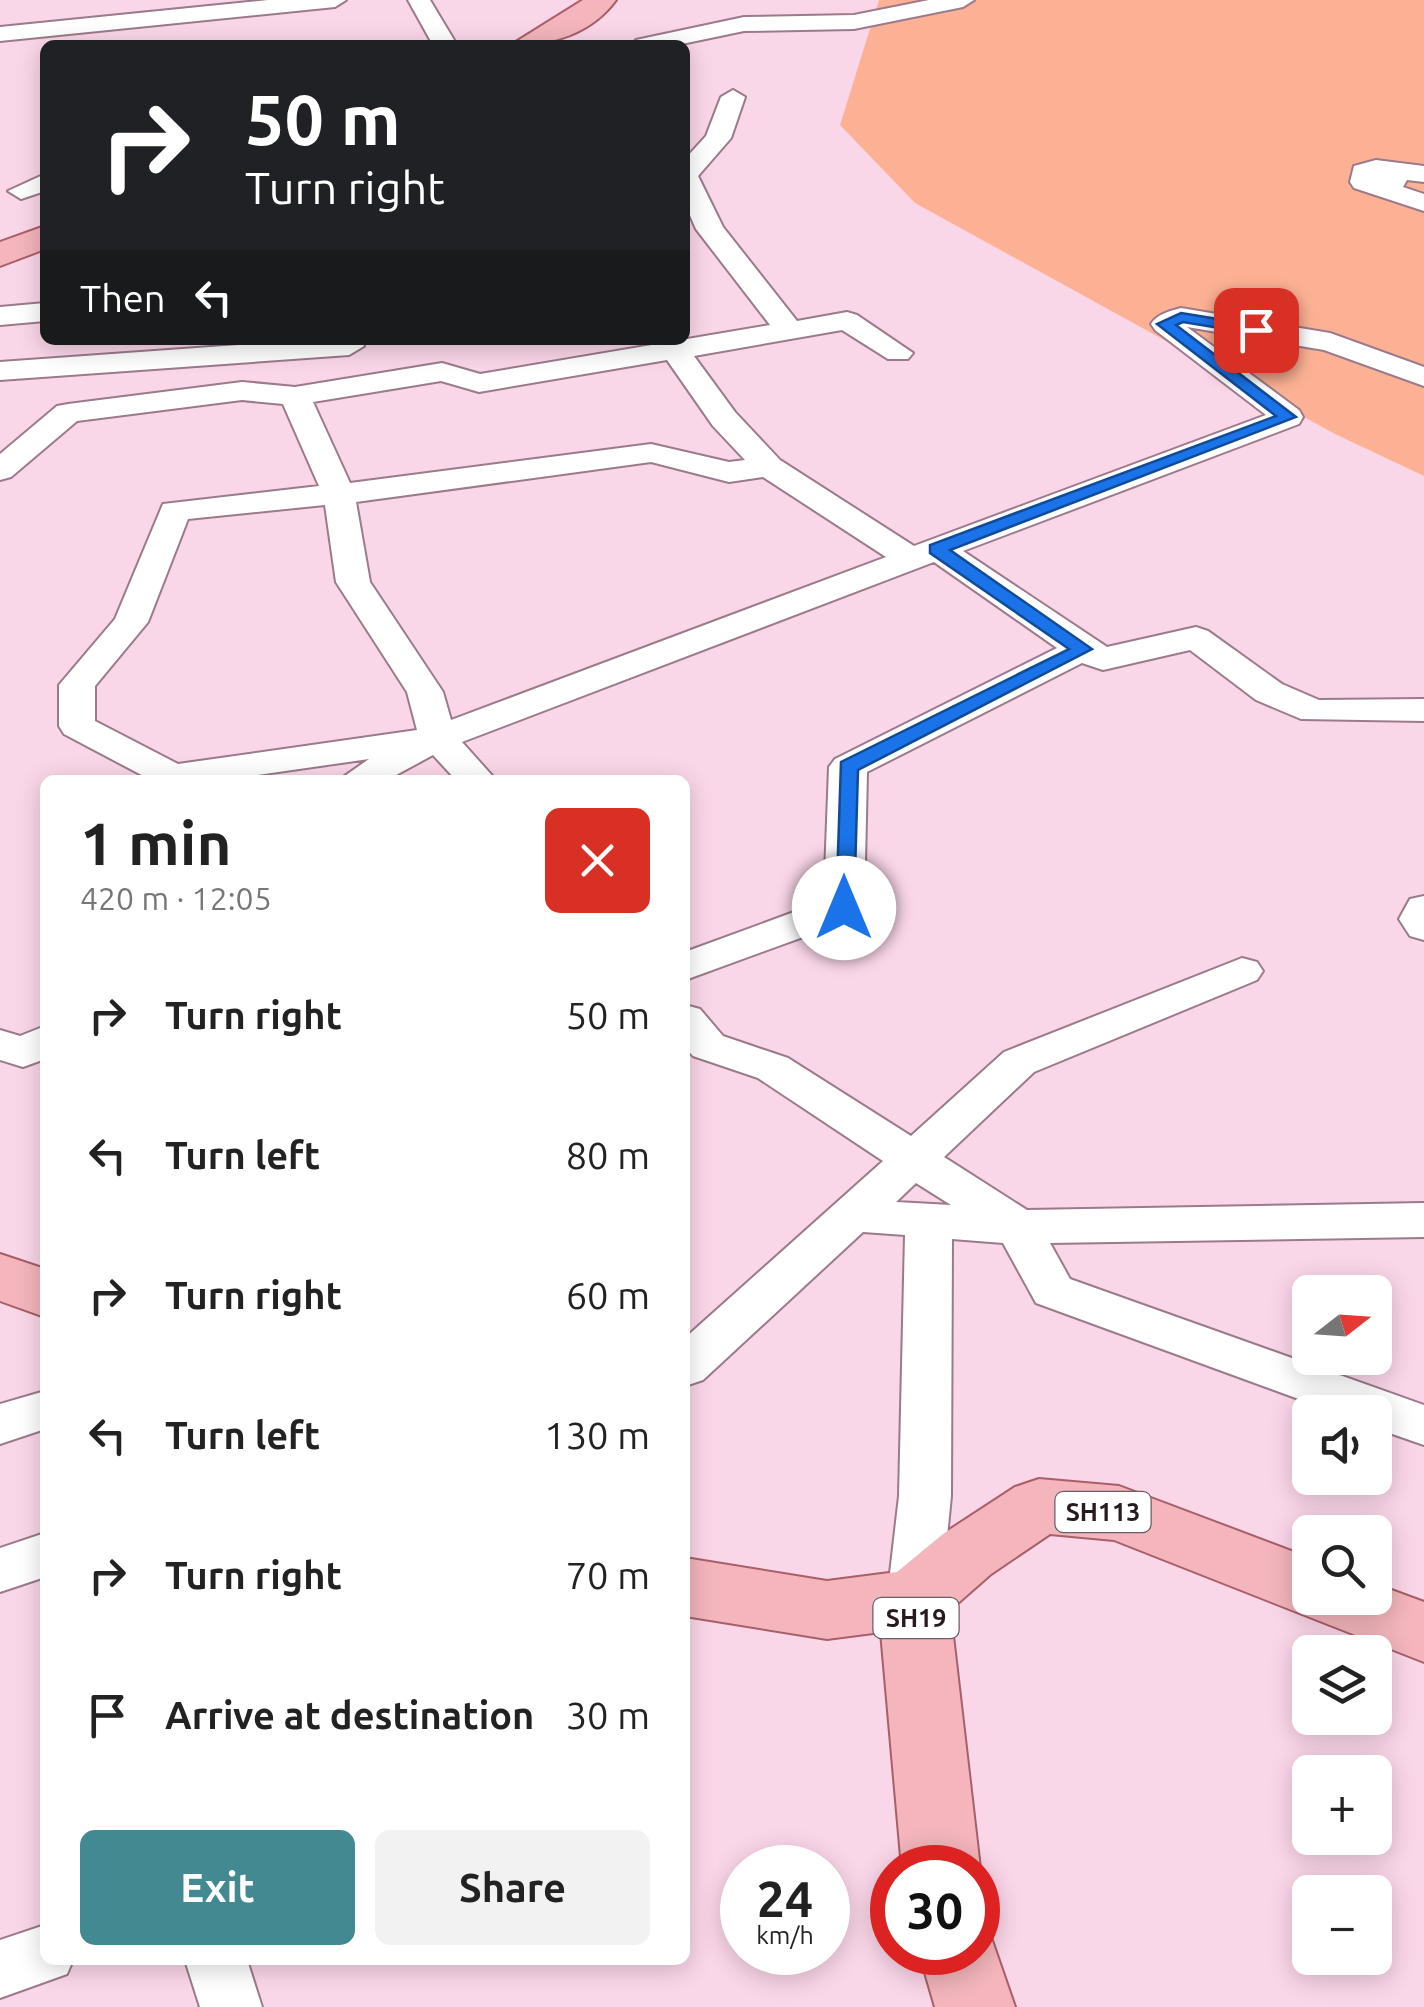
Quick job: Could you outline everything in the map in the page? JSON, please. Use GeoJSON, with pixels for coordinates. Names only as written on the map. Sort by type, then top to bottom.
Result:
{"type":"FeatureCollection","features":[{"type":"Feature","properties":{"kind":"main road"},"geometry":{"type":"LineString","coordinates":[[536,40],[575,21],[601,0]]}},
{"type":"Feature","properties":{"kind":"main road"},"geometry":{"type":"LineString","coordinates":[[0,254],[40,239]]}},
{"type":"Feature","properties":{"kind":"main road","name":"SH113"},"geometry":{"type":"LineString","coordinates":[[914,1599],[967,1554],[1038,1506],[1118,1513],[1292,1581]]}},
{"type":"Feature","properties":{"kind":"main road","name":"SH19"},"geometry":{"type":"LineString","coordinates":[[690,1588],[827,1610],[914,1599],[925,1742],[939,1845]]}},
{"type":"Feature","properties":{"kind":"main road"},"geometry":{"type":"LineString","coordinates":[[1379,1615],[1424,1632]]}},
{"type":"Feature","properties":{"kind":"main road"},"geometry":{"type":"LineString","coordinates":[[966,1975],[975,2007]]}},
{"type":"Feature","properties":{"kind":"street"},"geometry":{"type":"LineString","coordinates":[[74,0],[82,25]]}},
{"type":"Feature","properties":{"kind":"street"},"geometry":{"type":"LineString","coordinates":[[419,0],[441,40]]}},
{"type":"Feature","properties":{"kind":"street"},"geometry":{"type":"LineString","coordinates":[[668,40],[744,24],[854,22],[963,0]]}},
{"type":"Feature","properties":{"kind":"street"},"geometry":{"type":"LineString","coordinates":[[0,34],[82,25],[140,10],[321,1]]}},
{"type":"Feature","properties":{"kind":"street"},"geometry":{"type":"LineString","coordinates":[[140,10],[154,40]]}},
{"type":"Feature","properties":{"kind":"street"},"geometry":{"type":"LineString","coordinates":[[690,170],[718,138],[733,97]]}},
{"type":"Feature","properties":{"kind":"street"},"geometry":{"type":"LineString","coordinates":[[1424,174],[1376,168],[1363,171],[1395,181],[1363,182],[1424,203]]}},
{"type":"Feature","properties":{"kind":"street"},"geometry":{"type":"LineString","coordinates":[[690,197],[698,230],[790,331]]}},
{"type":"Feature","properties":{"kind":"street"},"geometry":{"type":"LineString","coordinates":[[0,316],[40,312]]}},
{"type":"Feature","properties":{"kind":"street"},"geometry":{"type":"LineString","coordinates":[[368,775],[438,738],[1288,417],[1164,324],[1181,317],[1330,342],[1424,377]]}},
{"type":"Feature","properties":{"kind":"street"},"geometry":{"type":"LineString","coordinates":[[0,470],[68,413],[242,391],[295,396],[442,372],[479,384],[846,321],[898,353]]}},
{"type":"Feature","properties":{"kind":"street"},"geometry":{"type":"LineString","coordinates":[[1424,350],[1400,344],[1424,363]]}},
{"type":"Feature","properties":{"kind":"street"},"geometry":{"type":"LineString","coordinates":[[0,372],[324,345]]}},
{"type":"Feature","properties":{"kind":"street"},"geometry":{"type":"LineString","coordinates":[[348,345],[352,385]]}},
{"type":"Feature","properties":{"kind":"street"},"geometry":{"type":"LineString","coordinates":[[675,350],[724,419],[769,467],[1082,649],[1103,659],[1196,638],[1269,692],[1314,711],[1424,710]]}},
{"type":"Feature","properties":{"kind":"street"},"geometry":{"type":"LineString","coordinates":[[295,396],[339,494],[353,582],[425,692],[438,738],[472,775]]}},
{"type":"Feature","properties":{"kind":"street"},"geometry":{"type":"LineString","coordinates":[[0,433],[47,430]]}},
{"type":"Feature","properties":{"kind":"street"},"geometry":{"type":"LineString","coordinates":[[170,775],[77,726],[77,685],[131,622],[174,511],[339,494],[652,452],[729,472],[769,467]]}},
{"type":"Feature","properties":{"kind":"street"},"geometry":{"type":"LineString","coordinates":[[690,966],[844,908],[848,767],[1082,649]]}},
{"type":"Feature","properties":{"kind":"street"},"geometry":{"type":"LineString","coordinates":[[179,775],[438,738]]}},
{"type":"Feature","properties":{"kind":"street"},"geometry":{"type":"LineString","coordinates":[[1424,908],[1419,919],[1424,928]]}},
{"type":"Feature","properties":{"kind":"street"},"geometry":{"type":"LineString","coordinates":[[690,1362],[1019,1062],[1242,972]]}},
{"type":"Feature","properties":{"kind":"street"},"geometry":{"type":"LineString","coordinates":[[690,1025],[708,1046],[773,1068],[1018,1227],[1053,1290],[1424,1425]]}},
{"type":"Feature","properties":{"kind":"street"},"geometry":{"type":"LineString","coordinates":[[0,1044],[23,1053],[40,1043]]}},
{"type":"Feature","properties":{"kind":"street"},"geometry":{"type":"LineString","coordinates":[[853,1215],[1018,1227],[1424,1220]]}},
{"type":"Feature","properties":{"kind":"street"},"geometry":{"type":"LineString","coordinates":[[914,1599],[925,1496],[929,1220]]}},
{"type":"Feature","properties":{"kind":"street"},"geometry":{"type":"LineString","coordinates":[[0,1424],[40,1412]]}},
{"type":"Feature","properties":{"kind":"street"},"geometry":{"type":"LineString","coordinates":[[0,1570],[40,1556]]}},
{"type":"Feature","properties":{"kind":"street"},"geometry":{"type":"LineString","coordinates":[[0,1969],[40,1956]]}},
{"type":"Feature","properties":{"kind":"street"},"geometry":{"type":"LineString","coordinates":[[217,1965],[230,2007]]}},
{"type":"Feature","properties":{"kind":"shaded area"},"geometry":{"type":"Polygon","coordinates":[[[879,0],[1424,0],[1424,476],[1335,434],[915,203],[840,125],[879,0]]]}},
{"type":"Feature","properties":{"kind":"route"},"geometry":{"type":"LineString","coordinates":[[844,908],[848,767],[1082,649],[936,549],[1288,417],[1164,324],[1181,317],[1256,330]]}}]}
